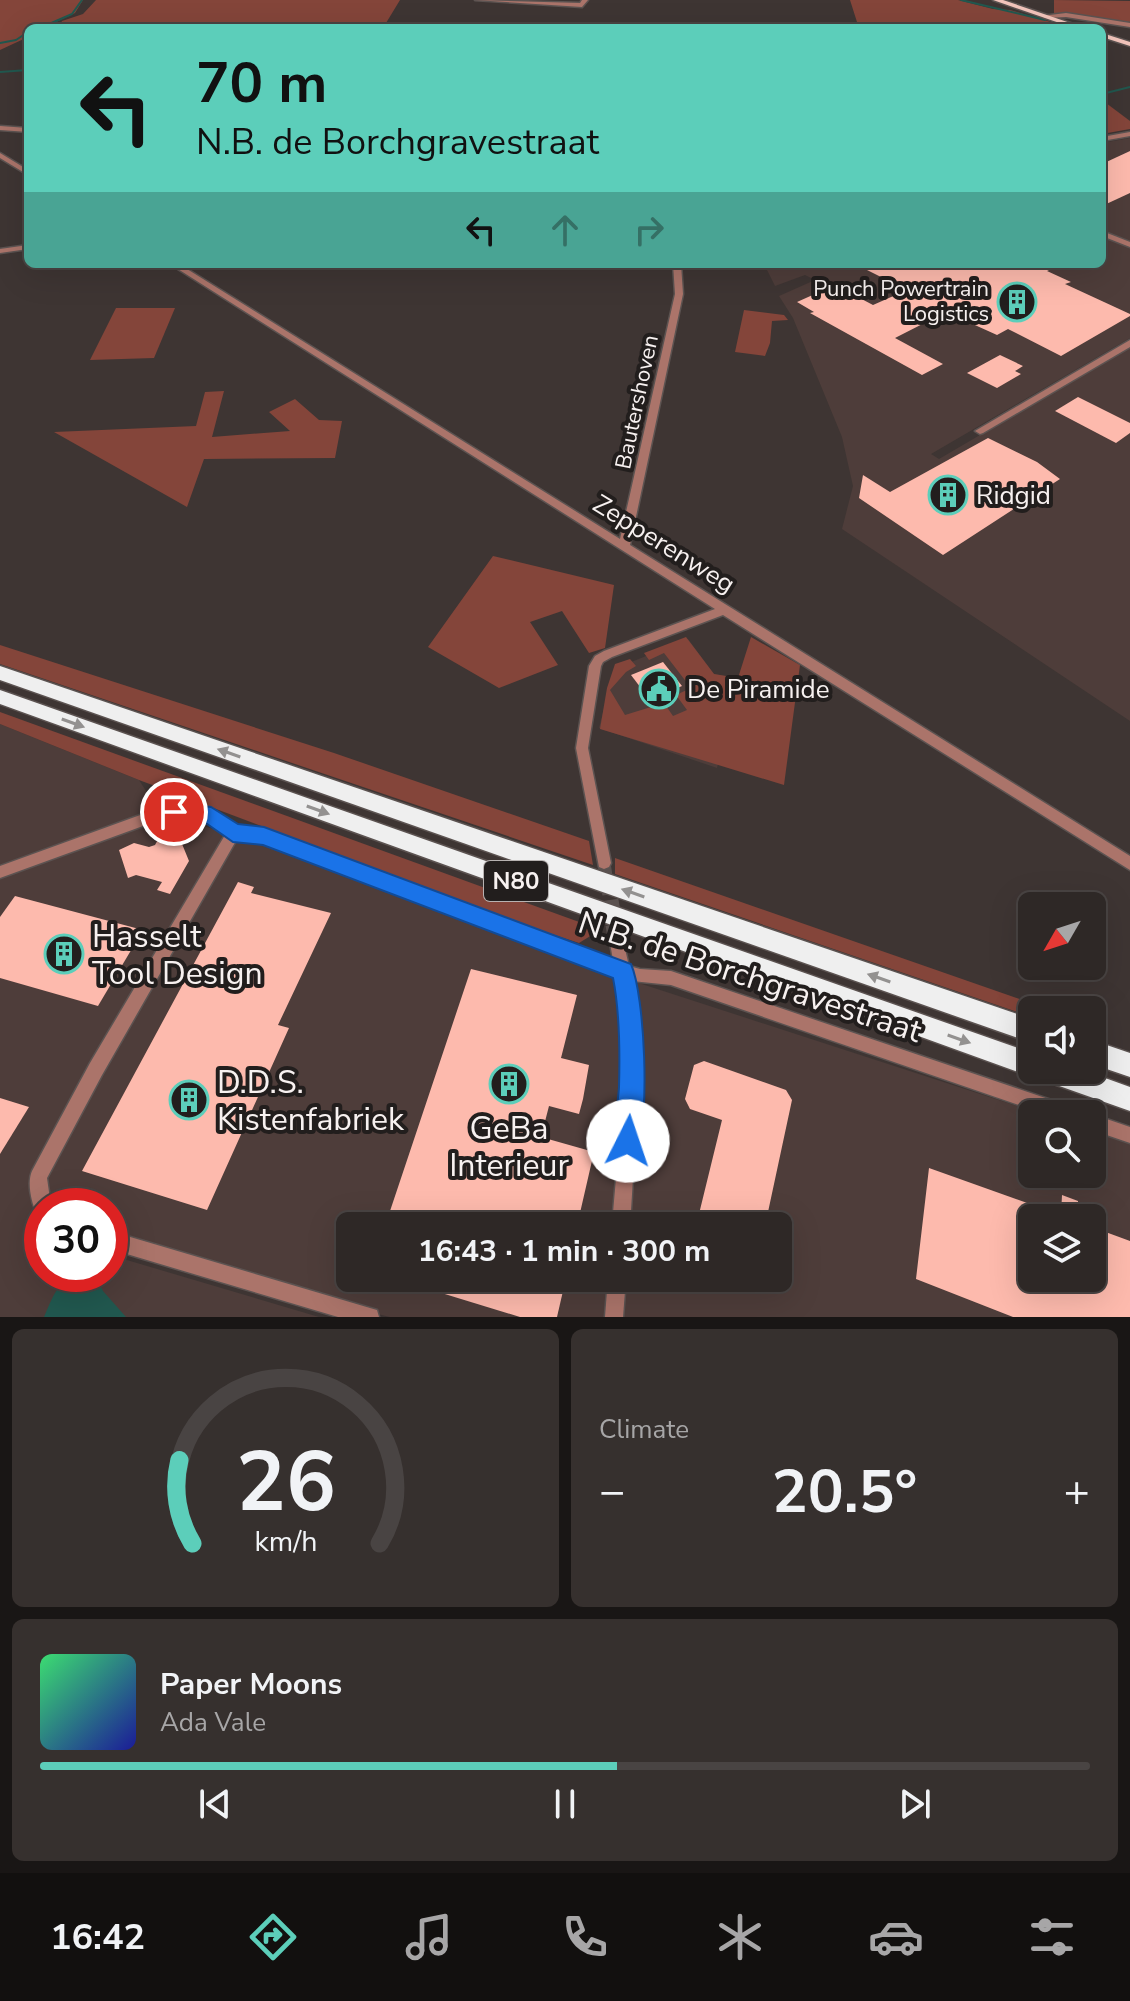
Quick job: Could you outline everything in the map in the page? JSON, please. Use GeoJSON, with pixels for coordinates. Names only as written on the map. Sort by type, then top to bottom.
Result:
{"type":"FeatureCollection","features":[{"type":"Feature","properties":{"kind":"highway","name":"N80"},"geometry":{"type":"LineString","coordinates":[[0,673],[1018,1026]]}},
{"type":"Feature","properties":{"kind":"highway","name":"N80"},"geometry":{"type":"LineString","coordinates":[[0,697],[1018,1060]]}},
{"type":"Feature","properties":{"kind":"highway"},"geometry":{"type":"LineString","coordinates":[[1106,1057],[1130,1065]]}},
{"type":"Feature","properties":{"kind":"highway"},"geometry":{"type":"LineString","coordinates":[[1088,1084],[1130,1099]]}},
{"type":"Feature","properties":{"kind":"main road"},"geometry":{"type":"LineString","coordinates":[[996,0],[1069,24]]}},
{"type":"Feature","properties":{"kind":"main road"},"geometry":{"type":"LineString","coordinates":[[1106,36],[1130,44]]}},
{"type":"Feature","properties":{"kind":"street"},"geometry":{"type":"LineString","coordinates":[[478,0],[583,3]]}},
{"type":"Feature","properties":{"kind":"street"},"geometry":{"type":"LineString","coordinates":[[1045,16],[1066,15],[1130,25]]}},
{"type":"Feature","properties":{"kind":"street"},"geometry":{"type":"LineString","coordinates":[[0,128],[24,130]]}},
{"type":"Feature","properties":{"kind":"street"},"geometry":{"type":"LineString","coordinates":[[1106,138],[1130,134]]}},
{"type":"Feature","properties":{"kind":"street"},"geometry":{"type":"LineString","coordinates":[[0,155],[24,170]]}},
{"type":"Feature","properties":{"kind":"street"},"geometry":{"type":"LineString","coordinates":[[1106,235],[1130,245]]}},
{"type":"Feature","properties":{"kind":"street"},"geometry":{"type":"LineString","coordinates":[[0,251],[24,248]]}},
{"type":"Feature","properties":{"kind":"street","name":"Zepperenweg"},"geometry":{"type":"LineString","coordinates":[[180,268],[1130,864]]}},
{"type":"Feature","properties":{"kind":"street","name":"Bautershoven"},"geometry":{"type":"LineString","coordinates":[[624,547],[679,294],[677,268]]}},
{"type":"Feature","properties":{"kind":"street"},"geometry":{"type":"LineString","coordinates":[[980,431],[1130,343]]}},
{"type":"Feature","properties":{"kind":"street"},"geometry":{"type":"LineString","coordinates":[[604,863],[582,748],[595,666],[608,654],[724,610]]}},
{"type":"Feature","properties":{"kind":"street","name":"N.B. de Borchgravestraat"},"geometry":{"type":"LineString","coordinates":[[0,872],[165,812],[211,816],[233,833],[264,836],[623,971],[640,976],[671,978],[1028,1100]]}},
{"type":"Feature","properties":{"kind":"street"},"geometry":{"type":"LineString","coordinates":[[40,1188],[38,1177],[96,1069],[233,833]]}},
{"type":"Feature","properties":{"kind":"street"},"geometry":{"type":"LineString","coordinates":[[616,937],[628,997],[631,1083],[622,1212]]}},
{"type":"Feature","properties":{"kind":"street"},"geometry":{"type":"LineString","coordinates":[[1106,1127],[1130,1135]]}},
{"type":"Feature","properties":{"kind":"street"},"geometry":{"type":"LineString","coordinates":[[128,1245],[370,1317]]}},
{"type":"Feature","properties":{"kind":"street"},"geometry":{"type":"LineString","coordinates":[[614,1317],[616,1292]]}},
{"type":"Feature","properties":{"kind":"shaded area"},"geometry":{"type":"Polygon","coordinates":[[[0,0],[83,0],[75,13],[55,24],[24,24],[24,39],[0,50],[0,0]]]}},
{"type":"Feature","properties":{"kind":"shaded area"},"geometry":{"type":"Polygon","coordinates":[[[96,0],[400,0],[385,24],[60,24],[83,14],[96,0]]]}},
{"type":"Feature","properties":{"kind":"shaded area"},"geometry":{"type":"Polygon","coordinates":[[[850,0],[958,0],[1010,10],[1057,24],[875,24],[857,22],[850,0]]]}},
{"type":"Feature","properties":{"kind":"shaded area"},"geometry":{"type":"Polygon","coordinates":[[[1054,0],[1130,1],[1130,25],[1054,14],[1054,0]]]}},
{"type":"Feature","properties":{"kind":"shaded area"},"geometry":{"type":"Polygon","coordinates":[[[1106,103],[1130,121],[1130,129],[1106,133],[1106,103]]]}},
{"type":"Feature","properties":{"kind":"shaded area"},"geometry":{"type":"Polygon","coordinates":[[[1130,138],[1130,242],[1106,233],[1106,142],[1130,138]]]}},
{"type":"Feature","properties":{"kind":"shaded area"},"geometry":{"type":"Polygon","coordinates":[[[1106,238],[1130,248],[1130,338],[931,454],[939,459],[1130,347],[1130,721],[842,529],[853,486],[842,437],[793,318],[779,296],[815,280],[805,275],[775,286],[766,268],[1106,268],[1106,238]]]}},
{"type":"Feature","properties":{"kind":"shaded area"},"geometry":{"type":"Polygon","coordinates":[[[116,308],[175,308],[154,358],[90,360],[116,308]]]}},
{"type":"Feature","properties":{"kind":"shaded area"},"geometry":{"type":"Polygon","coordinates":[[[744,310],[784,315],[788,320],[772,321],[765,356],[735,352],[744,310]]]}},
{"type":"Feature","properties":{"kind":"shaded area"},"geometry":{"type":"Polygon","coordinates":[[[224,391],[212,437],[290,431],[269,412],[295,399],[319,420],[342,421],[335,458],[204,459],[187,507],[54,432],[196,426],[205,392],[224,391]]]}},
{"type":"Feature","properties":{"kind":"shaded area"},"geometry":{"type":"Polygon","coordinates":[[[493,556],[614,585],[605,648],[589,653],[562,611],[530,622],[558,665],[499,688],[428,647],[493,556]]]}},
{"type":"Feature","properties":{"kind":"shaded area"},"geometry":{"type":"Polygon","coordinates":[[[686,637],[714,674],[738,678],[751,637],[800,665],[784,785],[600,729],[615,664],[630,659],[636,666],[610,690],[625,715],[664,703],[673,716],[687,710],[676,695],[691,688],[664,653],[649,660],[644,653],[686,637]]]}},
{"type":"Feature","properties":{"kind":"shaded area"},"geometry":{"type":"Polygon","coordinates":[[[688,639],[714,674],[738,678],[717,768],[599,728],[614,669],[688,639]]]}},
{"type":"Feature","properties":{"kind":"shaded area"},"geometry":{"type":"Polygon","coordinates":[[[0,645],[334,753],[589,841],[593,865],[0,664],[0,645]]]}},
{"type":"Feature","properties":{"kind":"shaded area"},"geometry":{"type":"Polygon","coordinates":[[[0,712],[593,927],[592,935],[579,943],[527,926],[139,780],[0,724],[0,712]]]}},
{"type":"Feature","properties":{"kind":"shaded area"},"geometry":{"type":"Polygon","coordinates":[[[0,724],[139,780],[148,794],[150,811],[249,839],[611,974],[1018,1106],[1018,1188],[1106,1188],[1106,1135],[1130,1143],[1130,1317],[390,1317],[128,1255],[128,1188],[24,1188],[24,1292],[128,1292],[128,1260],[319,1317],[0,1317],[0,724]]]}},
{"type":"Feature","properties":{"kind":"shaded area"},"geometry":{"type":"Polygon","coordinates":[[[615,858],[1018,998],[1018,1012],[615,874],[615,858]]]}},
{"type":"Feature","properties":{"kind":"water"},"geometry":{"type":"Polygon","coordinates":[[[56,1292],[104,1292],[126,1317],[44,1317],[56,1292]]]}},
{"type":"Feature","properties":{"kind":"building"},"geometry":{"type":"Polygon","coordinates":[[[1130,151],[1130,193],[1106,204],[1106,162],[1130,151]]]}},
{"type":"Feature","properties":{"kind":"building","name":"Punch Powertrain Logistics"},"geometry":{"type":"Polygon","coordinates":[[[863,268],[1053,268],[1047,271],[1071,282],[1065,284],[1130,316],[1061,356],[1008,329],[997,335],[946,312],[895,338],[943,364],[922,375],[810,313],[814,312],[797,302],[835,285],[873,305],[907,290],[863,268]]]}},
{"type":"Feature","properties":{"kind":"building"},"geometry":{"type":"Polygon","coordinates":[[[1000,355],[1023,366],[1015,371],[1021,374],[997,388],[967,373],[1000,355]]]}},
{"type":"Feature","properties":{"kind":"building"},"geometry":{"type":"Polygon","coordinates":[[[1078,397],[1130,423],[1130,433],[1116,443],[1055,411],[1078,397]]]}},
{"type":"Feature","properties":{"kind":"building","name":"Ridgid"},"geometry":{"type":"Polygon","coordinates":[[[988,438],[1037,462],[1060,479],[943,555],[859,498],[863,475],[890,492],[988,438]]]}},
{"type":"Feature","properties":{"kind":"building","name":"De Piramide"},"geometry":{"type":"Polygon","coordinates":[[[663,662],[682,686],[650,700],[631,675],[663,662]]]}},
{"type":"Feature","properties":{"kind":"building"},"geometry":{"type":"Polygon","coordinates":[[[161,834],[180,839],[189,861],[170,894],[157,890],[162,882],[136,875],[128,878],[119,850],[134,843],[149,847],[155,845],[161,834]]]}},
{"type":"Feature","properties":{"kind":"building","name":"D.D.S. Kistenfabriek"},"geometry":{"type":"Polygon","coordinates":[[[238,882],[254,887],[251,893],[331,913],[278,1025],[289,1028],[207,1210],[82,1171],[238,882]]]}},
{"type":"Feature","properties":{"kind":"building","name":"Hasselt Tool Design"},"geometry":{"type":"Polygon","coordinates":[[[15,896],[143,930],[98,1006],[0,978],[0,917],[15,896]]]}},
{"type":"Feature","properties":{"kind":"building","name":"GeBa Interieur"},"geometry":{"type":"Polygon","coordinates":[[[471,969],[577,995],[561,1058],[589,1065],[583,1099],[579,1114],[549,1106],[541,1137],[594,1152],[580,1212],[390,1212],[471,969]]]}},
{"type":"Feature","properties":{"kind":"building"},"geometry":{"type":"Polygon","coordinates":[[[704,1061],[786,1090],[792,1100],[768,1212],[699,1212],[722,1120],[690,1109],[685,1099],[694,1065],[704,1061]]]}},
{"type":"Feature","properties":{"kind":"building"},"geometry":{"type":"Polygon","coordinates":[[[0,1098],[29,1107],[0,1154],[0,1098]]]}},
{"type":"Feature","properties":{"kind":"building"},"geometry":{"type":"Polygon","coordinates":[[[929,1168],[1030,1204],[1018,1204],[1018,1292],[1106,1292],[1106,1232],[1130,1241],[1130,1317],[1013,1317],[916,1279],[929,1168]]]}},
{"type":"Feature","properties":{"kind":"building"},"geometry":{"type":"Polygon","coordinates":[[[1062,1195],[1078,1201],[1078,1204],[1062,1204],[1062,1195]]]}},
{"type":"Feature","properties":{"kind":"building"},"geometry":{"type":"Polygon","coordinates":[[[438,1292],[563,1292],[557,1317],[520,1317],[438,1292]]]}},
{"type":"Feature","properties":{"kind":"waterway"},"geometry":{"type":"LineString","coordinates":[[49,24],[72,14],[82,0]]}},
{"type":"Feature","properties":{"kind":"waterway"},"geometry":{"type":"LineString","coordinates":[[961,0],[1045,20]]}},
{"type":"Feature","properties":{"kind":"waterway"},"geometry":{"type":"LineString","coordinates":[[1077,18],[1130,26]]}},
{"type":"Feature","properties":{"kind":"waterway"},"geometry":{"type":"LineString","coordinates":[[0,43],[16,40],[24,35]]}},
{"type":"Feature","properties":{"kind":"waterway"},"geometry":{"type":"LineString","coordinates":[[0,72],[24,70]]}},
{"type":"Feature","properties":{"kind":"waterway"},"geometry":{"type":"LineString","coordinates":[[1106,93],[1130,87]]}},
{"type":"Feature","properties":{"kind":"tunnel"},"geometry":{"type":"LineString","coordinates":[[604,863],[610,902]]}},
{"type":"Feature","properties":{"kind":"tunnel"},"geometry":{"type":"LineString","coordinates":[[610,900],[616,937]]}},
{"type":"Feature","properties":{"kind":"place","name":"Punch Powertrain Logistics"},"geometry":{"type":"Point","coordinates":[1017,302]}},
{"type":"Feature","properties":{"kind":"place","name":"Ridgid"},"geometry":{"type":"Point","coordinates":[948,495]}},
{"type":"Feature","properties":{"kind":"place","name":"De Piramide"},"geometry":{"type":"Point","coordinates":[659,689]}},
{"type":"Feature","properties":{"kind":"place","name":"Hasselt Tool Design"},"geometry":{"type":"Point","coordinates":[64,954]}},
{"type":"Feature","properties":{"kind":"place","name":"GeBa Interieur"},"geometry":{"type":"Point","coordinates":[509,1084]}},
{"type":"Feature","properties":{"kind":"place","name":"D.D.S. Kistenfabriek"},"geometry":{"type":"Point","coordinates":[189,1100]}},
{"type":"Feature","properties":{"kind":"route"},"geometry":{"type":"LineString","coordinates":[[174,812],[211,816],[233,833],[264,836],[623,971],[628,997],[631,1083],[628,1141]]}}]}
